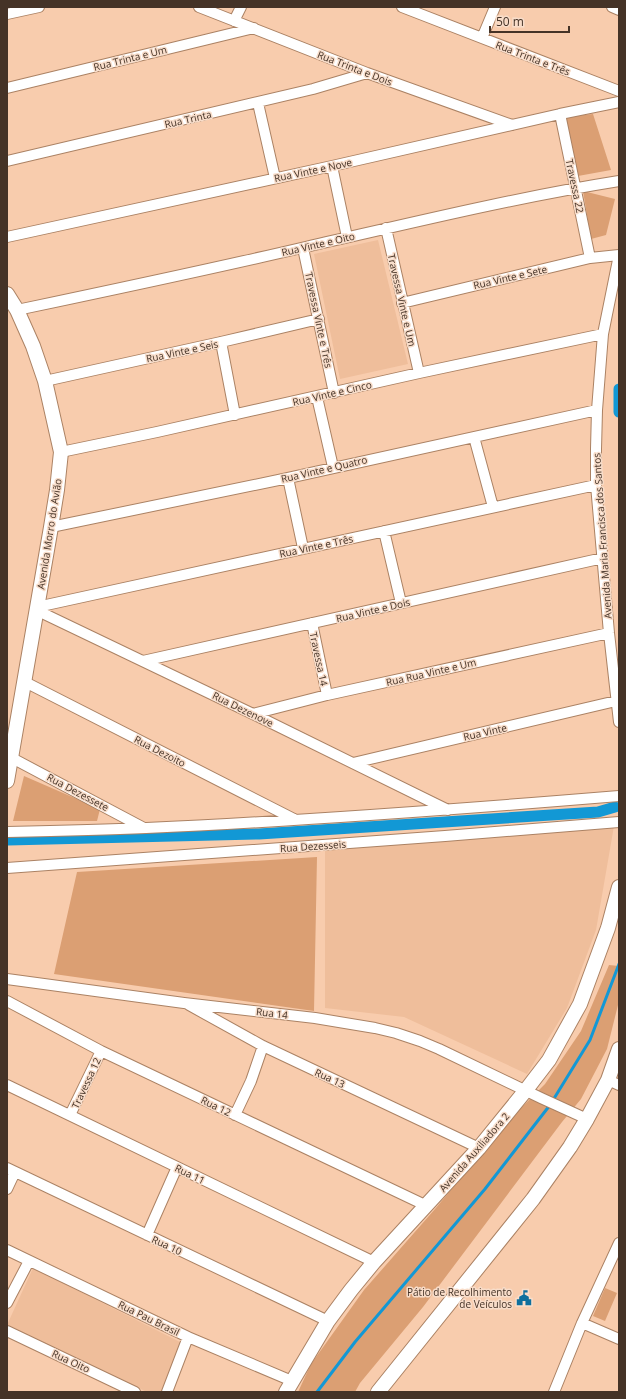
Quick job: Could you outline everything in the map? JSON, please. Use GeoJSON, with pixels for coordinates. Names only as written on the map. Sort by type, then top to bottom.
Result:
{"type":"FeatureCollection","features":[{"type":"Feature","properties":{"kind":"street"},"geometry":{"type":"LineString","coordinates":[[7,14],[39,7]]}},
{"type":"Feature","properties":{"kind":"street","name":"Rua Trinta e Dois"},"geometry":{"type":"LineString","coordinates":[[199,7],[367,74],[512,125]]}},
{"type":"Feature","properties":{"kind":"street"},"geometry":{"type":"LineString","coordinates":[[234,21],[241,7]]}},
{"type":"Feature","properties":{"kind":"street","name":"Rua Trinta e Três"},"geometry":{"type":"LineString","coordinates":[[402,7],[619,91]]}},
{"type":"Feature","properties":{"kind":"street"},"geometry":{"type":"LineString","coordinates":[[482,38],[495,7]]}},
{"type":"Feature","properties":{"kind":"street"},"geometry":{"type":"LineString","coordinates":[[612,7],[619,10]]}},
{"type":"Feature","properties":{"kind":"street","name":"Rua Trinta e Um"},"geometry":{"type":"LineString","coordinates":[[7,88],[254,28]]}},
{"type":"Feature","properties":{"kind":"street","name":"Rua Trinta"},"geometry":{"type":"LineString","coordinates":[[7,161],[258,103],[367,74]]}},
{"type":"Feature","properties":{"kind":"street","name":"Rua Vinte e Nove"},"geometry":{"type":"LineString","coordinates":[[7,238],[619,102]]}},
{"type":"Feature","properties":{"kind":"street"},"geometry":{"type":"LineString","coordinates":[[258,103],[276,178]]}},
{"type":"Feature","properties":{"kind":"street","name":"Travessa 22"},"geometry":{"type":"LineString","coordinates":[[560,114],[590,258]]}},
{"type":"Feature","properties":{"kind":"street"},"geometry":{"type":"LineString","coordinates":[[332,166],[347,237]]}},
{"type":"Feature","properties":{"kind":"street","name":"Rua Vinte e Oito"},"geometry":{"type":"LineString","coordinates":[[17,310],[303,248],[386,228],[575,188],[619,181]]}},
{"type":"Feature","properties":{"kind":"street","name":"Travessa Vinte e Um"},"geometry":{"type":"LineString","coordinates":[[386,228],[419,373]]}},
{"type":"Feature","properties":{"kind":"street","name":"Travessa Vinte e Três"},"geometry":{"type":"LineString","coordinates":[[303,248],[334,393]]}},
{"type":"Feature","properties":{"kind":"street","name":"Rua Vinte e Sete"},"geometry":{"type":"LineString","coordinates":[[402,303],[590,258],[619,255]]}},
{"type":"Feature","properties":{"kind":"street","name":"Avenida Maria Francisca dos Santos"},"geometry":{"type":"LineString","coordinates":[[619,255],[618,268],[603,334],[597,410],[596,485],[609,633],[619,722]]}},
{"type":"Feature","properties":{"kind":"street","name":"Avenida Morro do Avião"},"geometry":{"type":"LineString","coordinates":[[7,294],[17,310],[33,346],[45,381],[61,452],[51,527],[7,781]]}},
{"type":"Feature","properties":{"kind":"street","name":"Rua Vinte e Seis"},"geometry":{"type":"LineString","coordinates":[[45,381],[319,319]]}},
{"type":"Feature","properties":{"kind":"street","name":"Rua Vinte e Cinco"},"geometry":{"type":"LineString","coordinates":[[61,452],[603,334]]}},
{"type":"Feature","properties":{"kind":"street"},"geometry":{"type":"LineString","coordinates":[[221,342],[235,415]]}},
{"type":"Feature","properties":{"kind":"street"},"geometry":{"type":"LineString","coordinates":[[317,397],[333,467]]}},
{"type":"Feature","properties":{"kind":"street","name":"Rua Vinte e Quatro"},"geometry":{"type":"LineString","coordinates":[[51,527],[288,478],[597,410]]}},
{"type":"Feature","properties":{"kind":"street"},"geometry":{"type":"LineString","coordinates":[[474,437],[493,507]]}},
{"type":"Feature","properties":{"kind":"street"},"geometry":{"type":"LineString","coordinates":[[288,478],[303,548]]}},
{"type":"Feature","properties":{"kind":"street","name":"Rua Vinte e Três"},"geometry":{"type":"LineString","coordinates":[[36,608],[303,548],[596,485]]}},
{"type":"Feature","properties":{"kind":"street"},"geometry":{"type":"LineString","coordinates":[[384,531],[401,603]]}},
{"type":"Feature","properties":{"kind":"street","name":"Rua Vinte e Dois"},"geometry":{"type":"LineString","coordinates":[[143,661],[603,558]]}},
{"type":"Feature","properties":{"kind":"street","name":"Rua Dezenove"},"geometry":{"type":"LineString","coordinates":[[36,608],[449,810]]}},
{"type":"Feature","properties":{"kind":"street","name":"Travessa 14"},"geometry":{"type":"LineString","coordinates":[[312,623],[327,695]]}},
{"type":"Feature","properties":{"kind":"street","name":"Rua Rua Vinte e Um"},"geometry":{"type":"LineString","coordinates":[[253,714],[327,695],[609,633]]}},
{"type":"Feature","properties":{"kind":"street","name":"Rua Dezoito"},"geometry":{"type":"LineString","coordinates":[[25,682],[295,820]]}},
{"type":"Feature","properties":{"kind":"street","name":"Rua Vinte"},"geometry":{"type":"LineString","coordinates":[[353,763],[616,701]]}},
{"type":"Feature","properties":{"kind":"street","name":"Rua Dezessete"},"geometry":{"type":"LineString","coordinates":[[10,757],[145,828]]}},
{"type":"Feature","properties":{"kind":"street"},"geometry":{"type":"LineString","coordinates":[[7,832],[145,828],[295,820],[449,810],[619,796]]}},
{"type":"Feature","properties":{"kind":"street","name":"Rua Dezesseis"},"geometry":{"type":"LineString","coordinates":[[7,868],[438,837],[619,822]]}},
{"type":"Feature","properties":{"kind":"street","name":"Avenida Auxiliadora 2"},"geometry":{"type":"LineString","coordinates":[[289,1387],[328,1321],[374,1262],[479,1148],[549,1060],[580,1004],[608,928],[619,887]]}},
{"type":"Feature","properties":{"kind":"street","name":"Rua 14"},"geometry":{"type":"LineString","coordinates":[[7,979],[184,1003],[315,1018],[396,1033],[439,1049],[587,1119]]}},
{"type":"Feature","properties":{"kind":"street","name":"Rua 12"},"geometry":{"type":"LineString","coordinates":[[7,1002],[101,1051],[427,1206]]}},
{"type":"Feature","properties":{"kind":"street","name":"Rua 13"},"geometry":{"type":"LineString","coordinates":[[184,1003],[264,1046],[479,1148]]}},
{"type":"Feature","properties":{"kind":"street"},"geometry":{"type":"LineString","coordinates":[[235,1115],[251,1081],[264,1046]]}},
{"type":"Feature","properties":{"kind":"street"},"geometry":{"type":"LineString","coordinates":[[378,1392],[533,1200],[613,1083],[619,1049]]}},
{"type":"Feature","properties":{"kind":"street","name":"Travessa 12"},"geometry":{"type":"LineString","coordinates":[[70,1115],[101,1051]]}},
{"type":"Feature","properties":{"kind":"street","name":"Rua 11"},"geometry":{"type":"LineString","coordinates":[[7,1085],[374,1262]]}},
{"type":"Feature","properties":{"kind":"street"},"geometry":{"type":"LineString","coordinates":[[147,1235],[177,1167]]}},
{"type":"Feature","properties":{"kind":"street"},"geometry":{"type":"LineString","coordinates":[[7,1189],[11,1170]]}},
{"type":"Feature","properties":{"kind":"street","name":"Rua 10"},"geometry":{"type":"LineString","coordinates":[[11,1170],[328,1321]]}},
{"type":"Feature","properties":{"kind":"street"},"geometry":{"type":"LineString","coordinates":[[554,1392],[582,1324],[618,1249]]}},
{"type":"Feature","properties":{"kind":"street","name":"Rua Pau Brasil"},"geometry":{"type":"LineString","coordinates":[[7,1250],[289,1387]]}},
{"type":"Feature","properties":{"kind":"street"},"geometry":{"type":"LineString","coordinates":[[7,1303],[29,1261]]}},
{"type":"Feature","properties":{"kind":"street"},"geometry":{"type":"LineString","coordinates":[[582,1324],[619,1339]]}},
{"type":"Feature","properties":{"kind":"street","name":"Rua Oito"},"geometry":{"type":"LineString","coordinates":[[7,1331],[135,1392]]}},
{"type":"Feature","properties":{"kind":"street"},"geometry":{"type":"LineString","coordinates":[[167,1392],[188,1337]]}},
{"type":"Feature","properties":{"kind":"shaded area"},"geometry":{"type":"Polygon","coordinates":[[[593,114],[611,170],[578,176],[566,117],[593,114]]]}},
{"type":"Feature","properties":{"kind":"shaded area"},"geometry":{"type":"Polygon","coordinates":[[[583,191],[615,199],[606,235],[591,239],[583,191]]]}},
{"type":"Feature","properties":{"kind":"shaded area"},"geometry":{"type":"Polygon","coordinates":[[[378,240],[408,364],[340,379],[314,254],[378,240]]]}},
{"type":"Feature","properties":{"kind":"shaded area"},"geometry":{"type":"Polygon","coordinates":[[[24,776],[100,809],[97,821],[13,821],[24,776]]]}},
{"type":"Feature","properties":{"kind":"shaded area"},"geometry":{"type":"Polygon","coordinates":[[[614,826],[596,930],[567,1008],[527,1074],[404,1017],[325,1008],[325,848],[614,826]]]}},
{"type":"Feature","properties":{"kind":"shaded area"},"geometry":{"type":"Polygon","coordinates":[[[317,857],[314,1011],[54,974],[77,872],[317,857]]]}},
{"type":"Feature","properties":{"kind":"shaded area"},"geometry":{"type":"Polygon","coordinates":[[[609,965],[619,966],[619,1001],[607,1049],[581,1099],[562,1122],[423,1307],[360,1383],[355,1392],[298,1392],[311,1364],[364,1290],[435,1209],[511,1118],[545,1084],[581,1031],[609,965]]]}},
{"type":"Feature","properties":{"kind":"shaded area"},"geometry":{"type":"Polygon","coordinates":[[[33,1268],[182,1343],[163,1392],[147,1392],[7,1325],[33,1268]]]}},
{"type":"Feature","properties":{"kind":"shaded area"},"geometry":{"type":"Polygon","coordinates":[[[605,1288],[617,1293],[605,1321],[593,1316],[605,1288]]]}},
{"type":"Feature","properties":{"kind":"waterway"},"geometry":{"type":"LineString","coordinates":[[619,389],[619,412]]}},
{"type":"Feature","properties":{"kind":"waterway"},"geometry":{"type":"LineString","coordinates":[[8,840],[259,834],[598,812],[615,807]]}},
{"type":"Feature","properties":{"kind":"waterway"},"geometry":{"type":"LineString","coordinates":[[317,1392],[355,1342],[485,1189],[550,1105],[590,1040],[619,964]]}},
{"type":"Feature","properties":{"kind":"place","name":"Pátio de Recolhimento de Veículos"},"geometry":{"type":"Point","coordinates":[524,1298]}}]}
